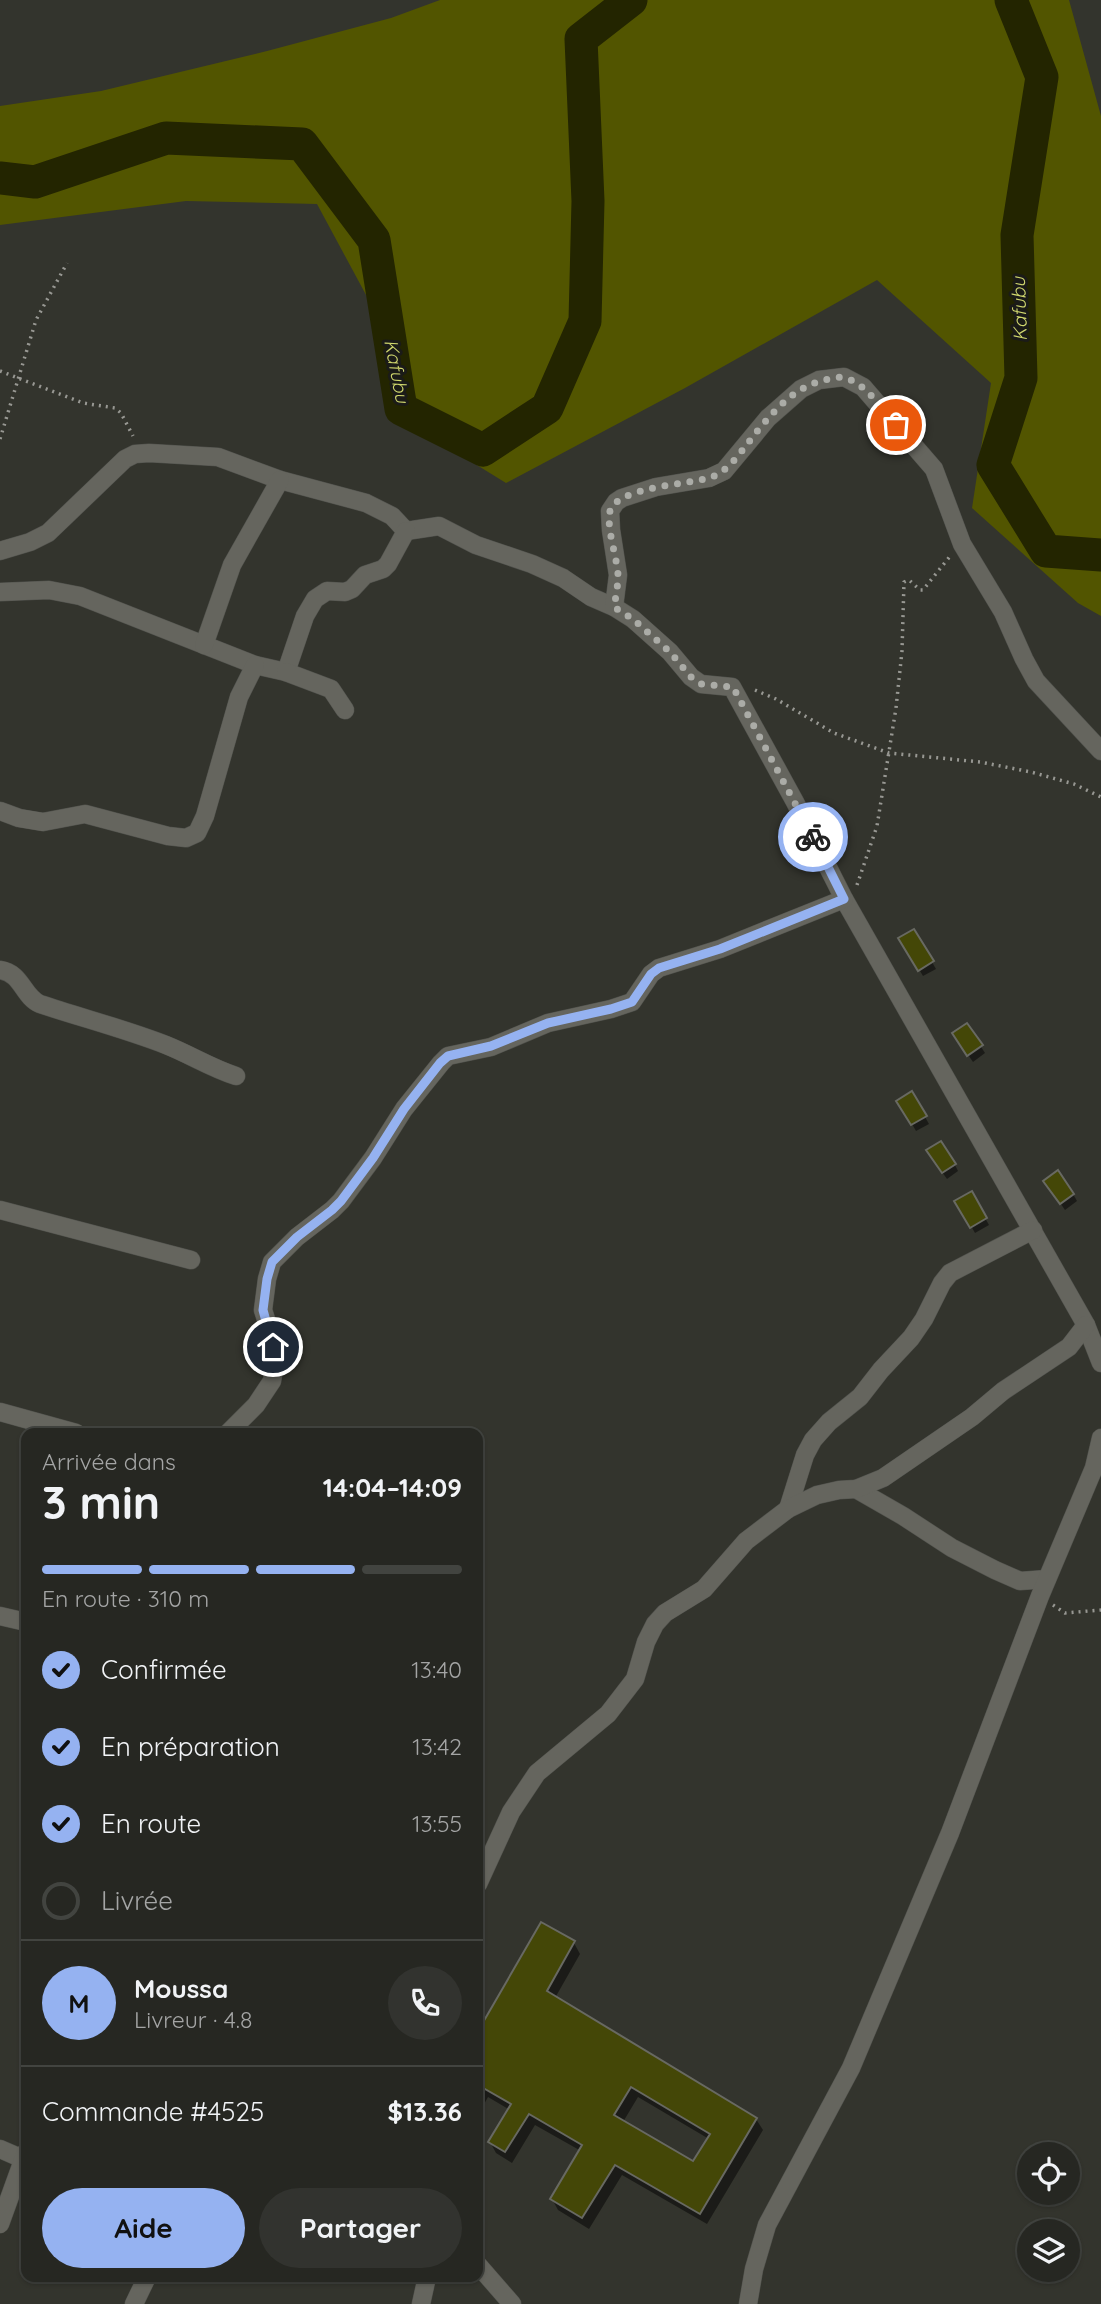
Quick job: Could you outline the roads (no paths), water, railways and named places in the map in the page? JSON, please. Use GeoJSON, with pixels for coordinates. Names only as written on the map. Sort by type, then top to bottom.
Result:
{"type":"FeatureCollection","features":[{"type":"Feature","properties":{"kind":"street"},"geometry":{"type":"LineString","coordinates":[[614,607],[618,575],[610,511],[616,502],[656,487],[709,478],[724,471],[768,418],[801,388],[819,380],[844,377],[863,387],[934,469],[962,544],[1003,612],[1036,681],[1101,751]]}},
{"type":"Feature","properties":{"kind":"street"},"geometry":{"type":"LineString","coordinates":[[0,551],[30,542],[48,533],[125,459],[135,454],[149,453],[218,457],[280,480],[366,503],[392,516],[406,531]]}},
{"type":"Feature","properties":{"kind":"street"},"geometry":{"type":"LineString","coordinates":[[204,645],[232,565],[280,480]]}},
{"type":"Feature","properties":{"kind":"street"},"geometry":{"type":"LineString","coordinates":[[406,531],[439,526],[476,545],[532,564],[562,578],[590,597],[633,619],[701,684],[733,687],[795,802],[850,893],[1086,1325],[1101,1363]]}},
{"type":"Feature","properties":{"kind":"street"},"geometry":{"type":"LineString","coordinates":[[286,672],[305,616],[315,599],[327,591],[345,592],[352,589],[365,575],[383,569],[406,531]]}},
{"type":"Feature","properties":{"kind":"street"},"geometry":{"type":"LineString","coordinates":[[0,592],[49,590],[80,596],[254,665],[286,672],[331,689],[345,710]]}},
{"type":"Feature","properties":{"kind":"street"},"geometry":{"type":"LineString","coordinates":[[0,811],[43,822],[85,814],[168,836],[186,838],[197,832],[205,816],[239,697],[254,665]]}},
{"type":"Feature","properties":{"kind":"street"},"geometry":{"type":"LineString","coordinates":[[233,1428],[256,1405],[272,1381],[275,1363],[263,1310],[272,1262],[297,1237],[341,1201],[373,1158],[404,1109],[448,1056],[491,1046],[548,1023],[632,1002],[651,974],[659,968],[720,949],[850,893]]}},
{"type":"Feature","properties":{"kind":"street"},"geometry":{"type":"LineString","coordinates":[[0,970],[18,978],[33,1001],[163,1044],[193,1056],[207,1066],[236,1076]]}},
{"type":"Feature","properties":{"kind":"street"},"geometry":{"type":"LineString","coordinates":[[0,1210],[191,1260]]}},
{"type":"Feature","properties":{"kind":"street"},"geometry":{"type":"LineString","coordinates":[[788,1509],[805,1455],[814,1440],[829,1422],[860,1397],[911,1338],[950,1273],[1033,1230]]}},
{"type":"Feature","properties":{"kind":"street"},"geometry":{"type":"LineString","coordinates":[[483,1873],[511,1812],[537,1773],[608,1714],[635,1679],[654,1624],[665,1613],[704,1589],[746,1541],[788,1509],[817,1495],[856,1489],[883,1479],[1003,1391],[1069,1347],[1086,1325]]}},
{"type":"Feature","properties":{"kind":"street"},"geometry":{"type":"LineString","coordinates":[[0,1412],[58,1428]]}},
{"type":"Feature","properties":{"kind":"street"},"geometry":{"type":"LineString","coordinates":[[748,2304],[754,2269],[767,2225],[851,2068],[950,1833],[1047,1578],[1094,1468],[1101,1438]]}},
{"type":"Feature","properties":{"kind":"street"},"geometry":{"type":"LineString","coordinates":[[856,1489],[952,1548],[995,1570],[1020,1581],[1033,1582],[1047,1578]]}},
{"type":"Feature","properties":{"kind":"street"},"geometry":{"type":"LineString","coordinates":[[0,1616],[21,1621]]}},
{"type":"Feature","properties":{"kind":"street"},"geometry":{"type":"LineString","coordinates":[[0,2149],[21,2154]]}},
{"type":"Feature","properties":{"kind":"street"},"geometry":{"type":"LineString","coordinates":[[0,2224],[21,2166]]}},
{"type":"Feature","properties":{"kind":"street"},"geometry":{"type":"LineString","coordinates":[[483,2271],[510,2303]]}},
{"type":"Feature","properties":{"kind":"street"},"geometry":{"type":"LineString","coordinates":[[134,2304],[145,2282]]}},
{"type":"Feature","properties":{"kind":"street"},"geometry":{"type":"LineString","coordinates":[[421,2304],[426,2282]]}},
{"type":"Feature","properties":{"kind":"waterway","name":"Kafubu"},"geometry":{"type":"LineString","coordinates":[[0,178],[35,182],[166,138],[302,144],[374,240],[401,409],[483,450],[547,408],[585,321],[588,201],[581,39],[631,0]]}},
{"type":"Feature","properties":{"kind":"waterway","name":"Kafubu"},"geometry":{"type":"LineString","coordinates":[[1011,0],[1042,77],[1017,235],[1021,378],[993,465],[1046,551],[1101,555]]}}]}
